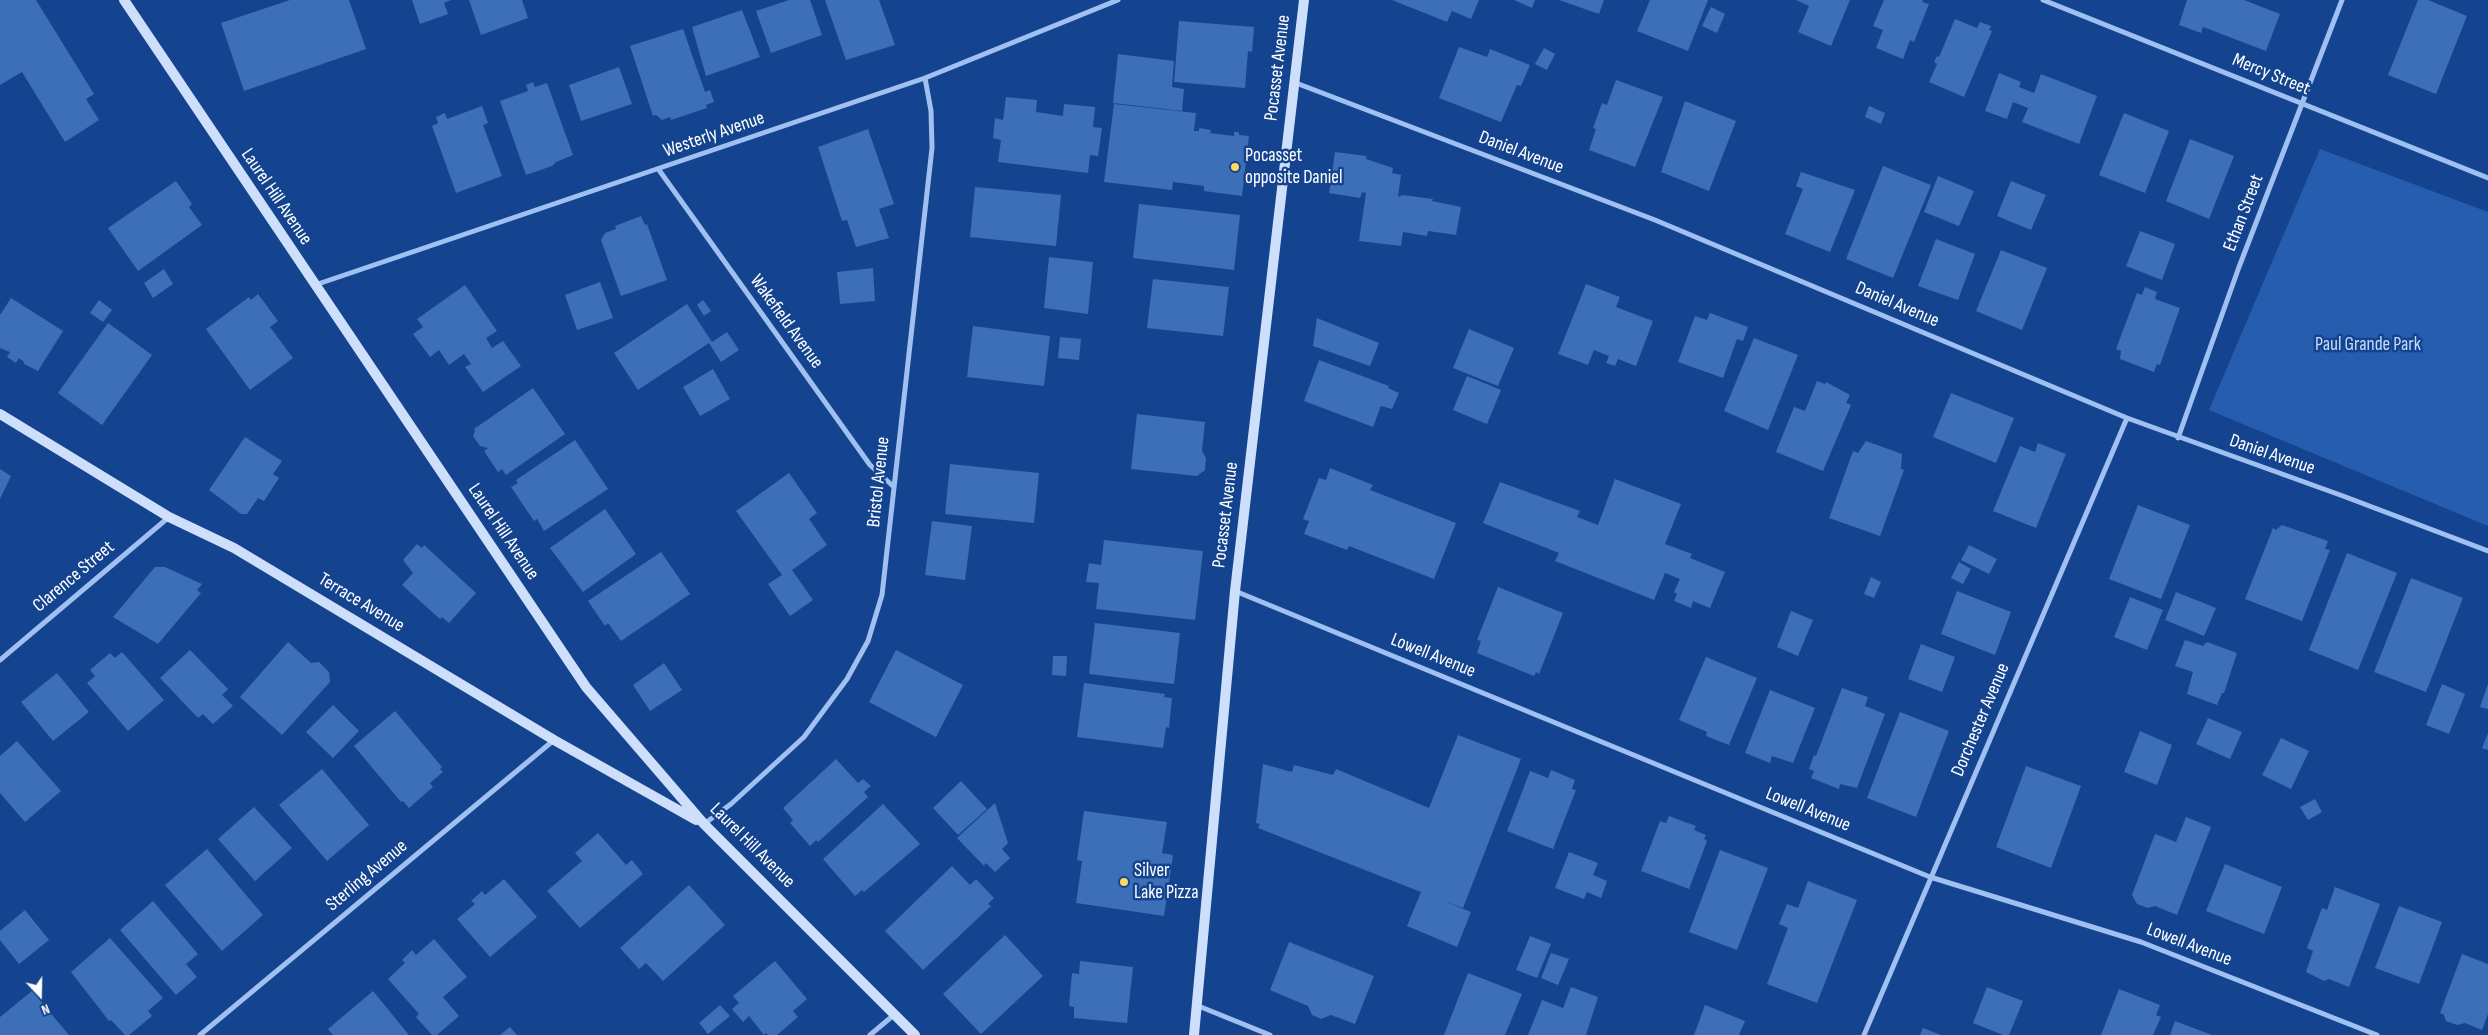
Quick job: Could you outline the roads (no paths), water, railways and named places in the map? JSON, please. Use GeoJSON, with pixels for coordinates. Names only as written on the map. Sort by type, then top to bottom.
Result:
{"type":"FeatureCollection","features":[{"type":"Feature","properties":{"kind":"street","name":"Laurel Hill Avenue"},"geometry":{"type":"LineString","coordinates":[[124,0],[586,687],[704,824],[915,1035]]}},
{"type":"Feature","properties":{"kind":"street","name":"Westerly Avenue"},"geometry":{"type":"LineString","coordinates":[[314,285],[659,170],[925,78],[1118,0]]}},
{"type":"Feature","properties":{"kind":"street","name":"Pocasset Avenue"},"geometry":{"type":"LineString","coordinates":[[1194,1035],[1235,590],[1290,117],[1296,83],[1304,0]]}},
{"type":"Feature","properties":{"kind":"street","name":"Mercy Street"},"geometry":{"type":"LineString","coordinates":[[2043,0],[2488,178]]}},
{"type":"Feature","properties":{"kind":"street","name":"Ethan Street"},"geometry":{"type":"LineString","coordinates":[[2178,438],[2239,267],[2342,0]]}},
{"type":"Feature","properties":{"kind":"street","name":"Bristol Avenue"},"geometry":{"type":"LineString","coordinates":[[704,824],[731,804],[804,737],[847,679],[868,640],[882,594],[932,148],[931,111],[925,78]]}},
{"type":"Feature","properties":{"kind":"street","name":"Daniel Avenue"},"geometry":{"type":"LineString","coordinates":[[1296,83],[1654,220],[2127,418],[2488,551]]}},
{"type":"Feature","properties":{"kind":"street","name":"Wakefield Avenue"},"geometry":{"type":"LineString","coordinates":[[659,170],[870,465],[894,487]]}},
{"type":"Feature","properties":{"kind":"street","name":"Terrace Avenue"},"geometry":{"type":"LineString","coordinates":[[0,414],[169,517],[234,548],[554,740],[704,824]]}},
{"type":"Feature","properties":{"kind":"street","name":"Dorchester Avenue"},"geometry":{"type":"LineString","coordinates":[[1864,1035],[2127,418]]}},
{"type":"Feature","properties":{"kind":"street","name":"Clarence Street"},"geometry":{"type":"LineString","coordinates":[[0,660],[169,517]]}},
{"type":"Feature","properties":{"kind":"street","name":"Lowell Avenue"},"geometry":{"type":"LineString","coordinates":[[1235,590],[1930,877],[2141,942],[2377,1035]]}},
{"type":"Feature","properties":{"kind":"street","name":"Sterling Avenue"},"geometry":{"type":"LineString","coordinates":[[200,1035],[554,740]]}},
{"type":"Feature","properties":{"kind":"street"},"geometry":{"type":"LineString","coordinates":[[1196,1004],[1270,1035]]}},
{"type":"Feature","properties":{"kind":"street"},"geometry":{"type":"LineString","coordinates":[[870,1035],[895,1014]]}},
{"type":"Feature","properties":{"kind":"place","name":"Pocasset opposite Daniel"},"geometry":{"type":"Point","coordinates":[1235,167]}},
{"type":"Feature","properties":{"kind":"place","name":"Silver Lake Pizza"},"geometry":{"type":"Point","coordinates":[1124,882]}},
{"type":"Feature","properties":{"kind":"park label","name":"Paul Grande Park"},"geometry":{"type":"Point","coordinates":[2368,345]}}]}
